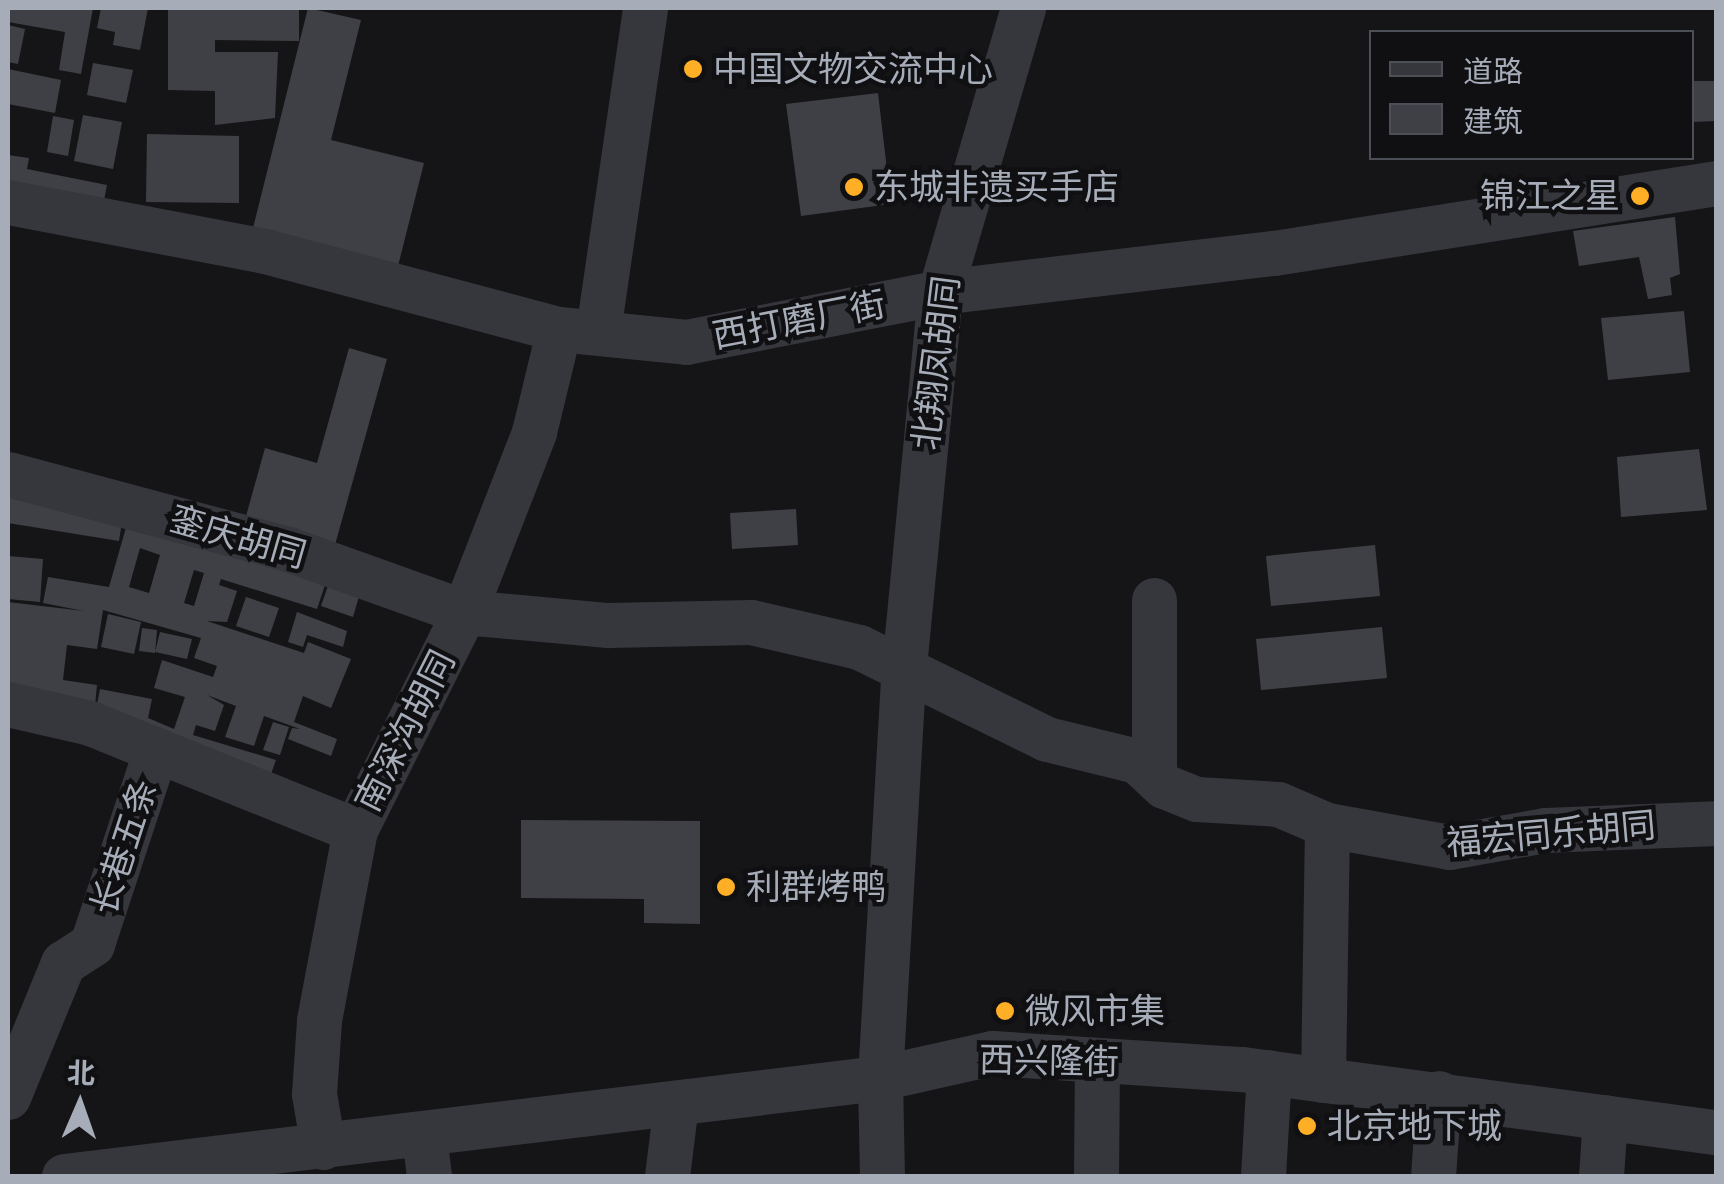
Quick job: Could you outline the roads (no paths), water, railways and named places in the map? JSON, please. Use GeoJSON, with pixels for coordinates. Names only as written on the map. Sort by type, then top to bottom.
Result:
{"type":"FeatureCollection","features":[{"type":"Feature","properties":{"kind":"street","name":"南深沟胡同"},"geometry":{"type":"LineString","coordinates":[[323,1147],[314,1094],[319,1020],[355,830],[464,612],[578,330],[645,8]]}},
{"type":"Feature","properties":{"kind":"street","name":"北翔凤胡同"},"geometry":{"type":"LineString","coordinates":[[882,1176],[880,1078],[904,667],[940,292],[1023,8]]}},
{"type":"Feature","properties":{"kind":"street","name":"西打磨厂街"},"geometry":{"type":"LineString","coordinates":[[8,202],[265,251],[578,330],[686,342],[940,292],[1274,253],[1716,182]]}},
{"type":"Feature","properties":{"kind":"street","name":"銮庆胡同"},"geometry":{"type":"LineString","coordinates":[[8,474],[288,548],[464,612]]}},
{"type":"Feature","properties":{"kind":"street"},"geometry":{"type":"LineString","coordinates":[[1154,600],[1154,775]]}},
{"type":"Feature","properties":{"kind":"street"},"geometry":{"type":"LineString","coordinates":[[464,612],[608,624],[750,622],[859,648],[1047,739],[1137,761],[1164,786],[1198,799],[1278,804],[1327,826],[1323,1080]]}},
{"type":"Feature","properties":{"kind":"street"},"geometry":{"type":"LineString","coordinates":[[8,704],[90,722],[355,830]]}},
{"type":"Feature","properties":{"kind":"street","name":"长巷五条"},"geometry":{"type":"LineString","coordinates":[[8,1097],[63,963],[92,944],[156,749]]}},
{"type":"Feature","properties":{"kind":"street","name":"福宏同乐胡同"},"geometry":{"type":"LineString","coordinates":[[1327,826],[1449,848],[1545,830],[1716,822]]}},
{"type":"Feature","properties":{"kind":"street","name":"西兴隆街"},"geometry":{"type":"LineString","coordinates":[[64,1176],[165,1171],[323,1147],[427,1156],[676,1104],[880,1078],[992,1053],[1268,1072],[1716,1132]]}},
{"type":"Feature","properties":{"kind":"street"},"geometry":{"type":"LineString","coordinates":[[1096,1060],[1096,1176]]}},
{"type":"Feature","properties":{"kind":"street"},"geometry":{"type":"LineString","coordinates":[[1263,1176],[1268,1072]]}},
{"type":"Feature","properties":{"kind":"street"},"geometry":{"type":"LineString","coordinates":[[1434,1176],[1439,1093]]}},
{"type":"Feature","properties":{"kind":"street"},"geometry":{"type":"LineString","coordinates":[[667,1176],[676,1104]]}},
{"type":"Feature","properties":{"kind":"street"},"geometry":{"type":"LineString","coordinates":[[1601,1176],[1605,1118]]}},
{"type":"Feature","properties":{"kind":"place","name":"中国文物交流中心"},"geometry":{"type":"Point","coordinates":[693,69]}},
{"type":"Feature","properties":{"kind":"place","name":"东城非遗买手店"},"geometry":{"type":"Point","coordinates":[854,187]}},
{"type":"Feature","properties":{"kind":"place","name":"锦江之星"},"geometry":{"type":"Point","coordinates":[1640,196]}},
{"type":"Feature","properties":{"kind":"place","name":"利群烤鸭"},"geometry":{"type":"Point","coordinates":[726,887]}},
{"type":"Feature","properties":{"kind":"place","name":"微风市集"},"geometry":{"type":"Point","coordinates":[1005,1011]}},
{"type":"Feature","properties":{"kind":"place","name":"北京地下城"},"geometry":{"type":"Point","coordinates":[1307,1126]}}]}
